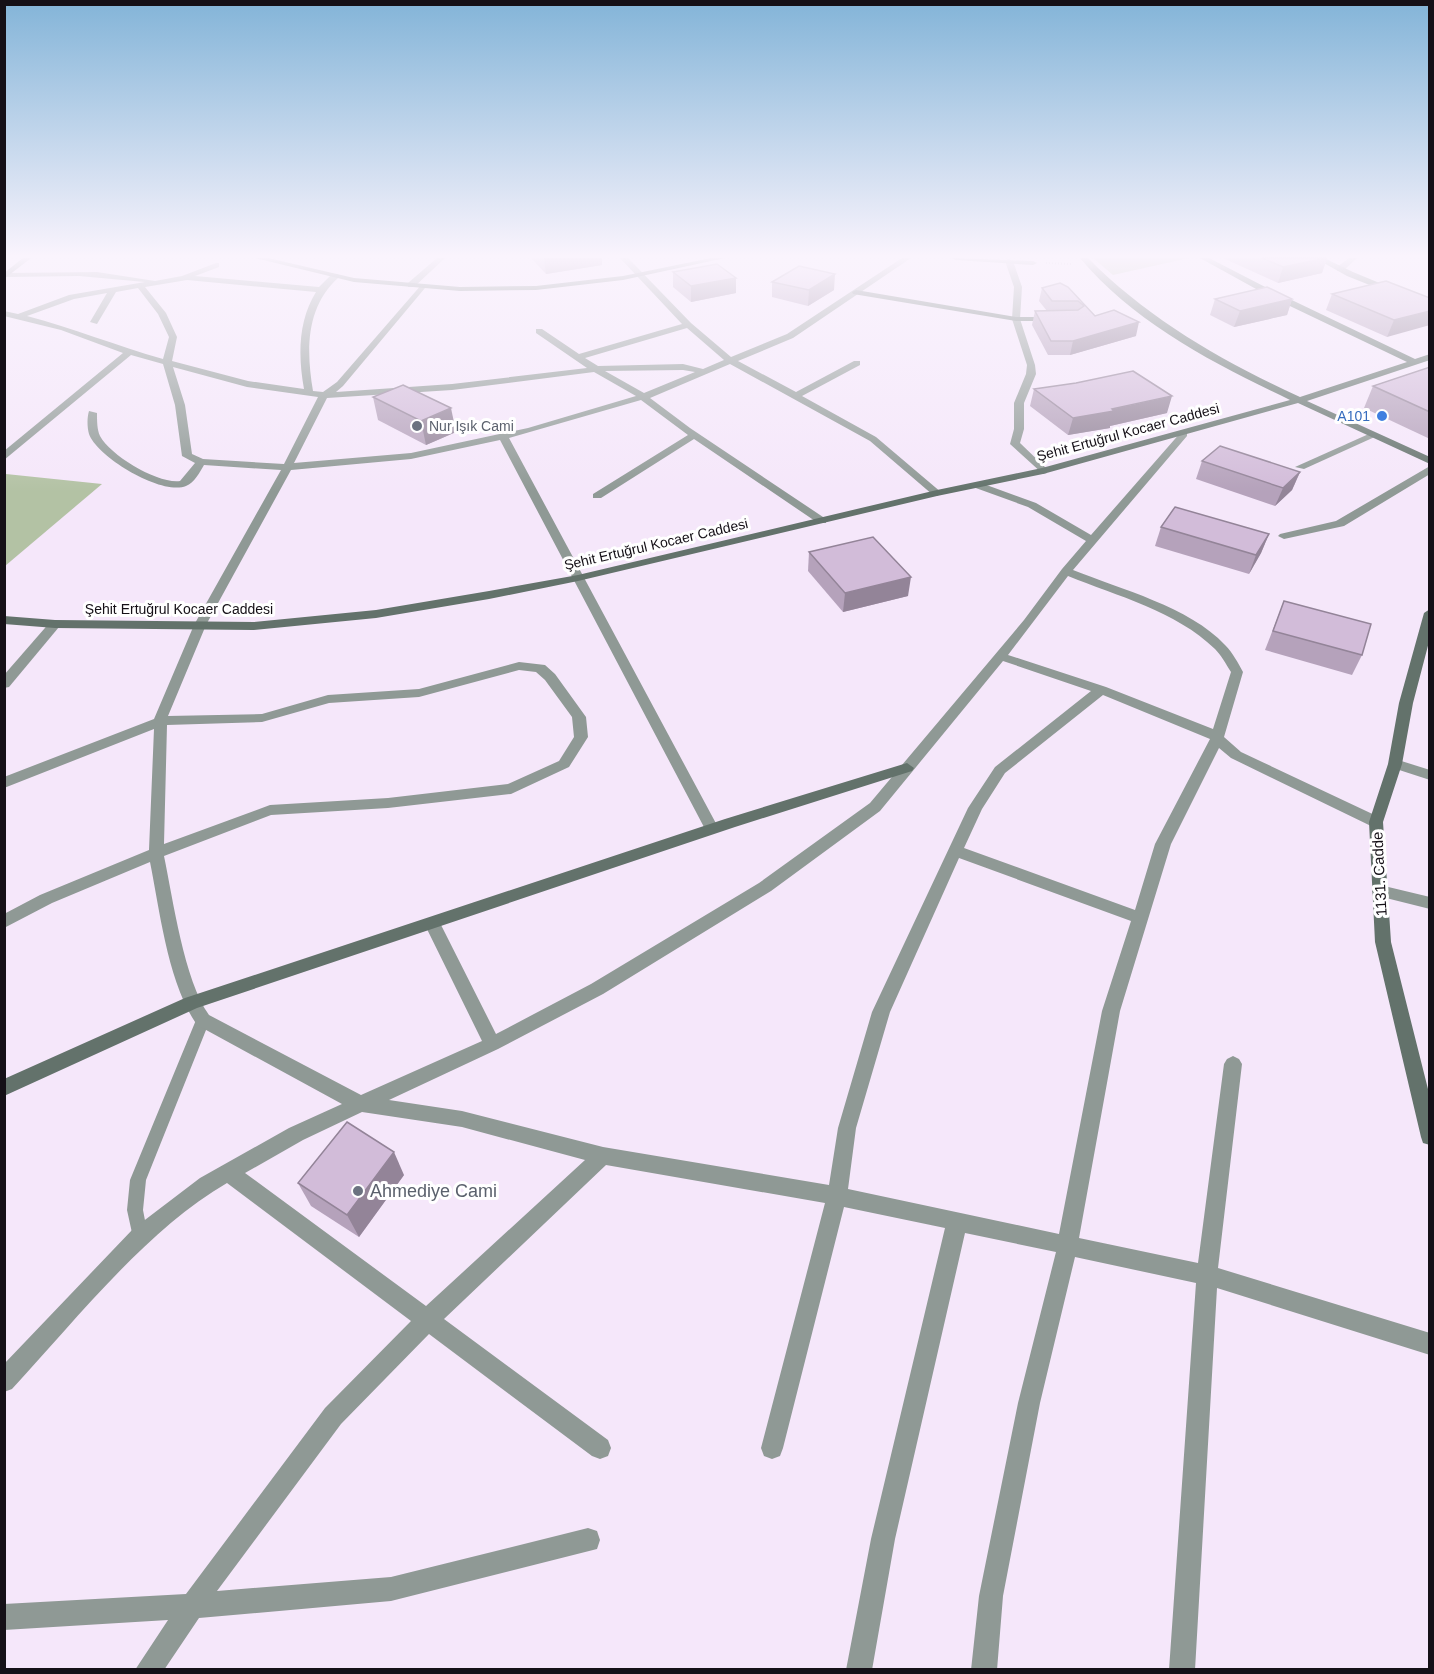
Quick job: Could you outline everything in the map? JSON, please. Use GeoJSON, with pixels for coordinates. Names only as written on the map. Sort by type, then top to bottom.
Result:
{"type":"FeatureCollection","features":[{"type":"Feature","properties":{"kind":"street"},"geometry":{"type":"LineString","coordinates":[[86,336],[130,352],[247,384],[325,395],[452,387],[597,369],[683,367],[702,371]]}},
{"type":"Feature","properties":{"kind":"street"},"geometry":{"type":"LineString","coordinates":[[173,336],[167,362],[180,405],[187,456],[201,462],[287,467],[411,456],[503,436],[643,397],[790,336]]}},
{"type":"Feature","properties":{"kind":"street"},"geometry":{"type":"LineString","coordinates":[[307,336],[304,371],[309,393]]}},
{"type":"Feature","properties":{"kind":"street"},"geometry":{"type":"LineString","coordinates":[[377,336],[340,384],[325,395],[200,625],[161,714],[156,853],[172,932],[190,1003],[202,1020],[360,1104],[462,1119],[603,1156],[837,1196],[1067,1247],[1207,1275],[1430,1344]]}},
{"type":"Feature","properties":{"kind":"street"},"geometry":{"type":"LineString","coordinates":[[547,336],[643,397],[694,435],[822,521]]}},
{"type":"Feature","properties":{"kind":"street"},"geometry":{"type":"LineString","coordinates":[[579,357],[650,336]]}},
{"type":"Feature","properties":{"kind":"street"},"geometry":{"type":"LineString","coordinates":[[701,336],[729,360],[873,439],[937,493]]}},
{"type":"Feature","properties":{"kind":"street"},"geometry":{"type":"LineString","coordinates":[[1022,336],[1031,365],[1031,374],[1018,403],[1019,429],[1015,444],[1043,471]]}},
{"type":"Feature","properties":{"kind":"street"},"geometry":{"type":"LineString","coordinates":[[1178,336],[1300,400],[1430,461]]}},
{"type":"Feature","properties":{"kind":"street"},"geometry":{"type":"LineString","coordinates":[[1360,336],[1414,362]]}},
{"type":"Feature","properties":{"kind":"street"},"geometry":{"type":"LineString","coordinates":[[4,457],[130,352]]}},
{"type":"Feature","properties":{"kind":"street","name":"Şehit Ertuğrul Kocaer Caddesi"},"geometry":{"type":"LineString","coordinates":[[4,620],[55,624],[254,626],[376,614],[578,578],[937,493],[1043,471],[1184,434],[1300,400],[1430,357]]}},
{"type":"Feature","properties":{"kind":"street"},"geometry":{"type":"LineString","coordinates":[[796,396],[857,363]]}},
{"type":"Feature","properties":{"kind":"street"},"geometry":{"type":"LineString","coordinates":[[92,413],[94,435],[107,451],[131,467],[171,486],[188,481],[201,462]]}},
{"type":"Feature","properties":{"kind":"street"},"geometry":{"type":"LineString","coordinates":[[4,1381],[140,1236],[207,1184],[296,1134],[492,1044],[597,989],[765,887],[875,807],[1000,656],[1066,571],[1184,434]]}},
{"type":"Feature","properties":{"kind":"street"},"geometry":{"type":"LineString","coordinates":[[597,496],[694,435]]}},
{"type":"Feature","properties":{"kind":"street"},"geometry":{"type":"LineString","coordinates":[[1300,467],[1374,435]]}},
{"type":"Feature","properties":{"kind":"street"},"geometry":{"type":"LineString","coordinates":[[503,436],[712,829]]}},
{"type":"Feature","properties":{"kind":"street"},"geometry":{"type":"LineString","coordinates":[[1284,536],[1340,524],[1430,469]]}},
{"type":"Feature","properties":{"kind":"street"},"geometry":{"type":"LineString","coordinates":[[976,485],[1032,505],[1093,540]]}},
{"type":"Feature","properties":{"kind":"street"},"geometry":{"type":"LineString","coordinates":[[984,1670],[991,1596],[1026,1414],[1067,1247],[1111,1011],[1163,844],[1217,739],[1237,672],[1221,647],[1204,632],[1183,620],[1066,571]]}},
{"type":"Feature","properties":{"kind":"street","name":"1131. Cadde"},"geometry":{"type":"LineString","coordinates":[[1430,613],[1406,702],[1395,764],[1376,822],[1383,942],[1430,1137]]}},
{"type":"Feature","properties":{"kind":"street"},"geometry":{"type":"LineString","coordinates":[[4,684],[55,624]]}},
{"type":"Feature","properties":{"kind":"street"},"geometry":{"type":"LineString","coordinates":[[1000,656],[1101,690],[1211,733],[1236,756],[1376,822]]}},
{"type":"Feature","properties":{"kind":"street"},"geometry":{"type":"LineString","coordinates":[[4,783],[161,721],[262,718],[328,699],[419,693],[519,666],[540,668],[550,676],[579,717],[581,737],[564,764],[511,789],[388,803],[270,810],[156,853],[46,899],[4,922]]}},
{"type":"Feature","properties":{"kind":"street"},"geometry":{"type":"LineString","coordinates":[[772,1448],[837,1196],[847,1128],[880,1012],[975,808],[1000,770],[1101,690]]}},
{"type":"Feature","properties":{"kind":"street"},"geometry":{"type":"LineString","coordinates":[[1395,764],[1430,775]]}},
{"type":"Feature","properties":{"kind":"street"},"geometry":{"type":"LineString","coordinates":[[4,1088],[190,1003],[712,829],[907,768]]}},
{"type":"Feature","properties":{"kind":"street"},"geometry":{"type":"LineString","coordinates":[[955,851],[1140,918]]}},
{"type":"Feature","properties":{"kind":"street"},"geometry":{"type":"LineString","coordinates":[[1380,891],[1430,903]]}},
{"type":"Feature","properties":{"kind":"street"},"geometry":{"type":"LineString","coordinates":[[432,923],[492,1044]]}},
{"type":"Feature","properties":{"kind":"street"},"geometry":{"type":"LineString","coordinates":[[1182,1670],[1207,1275],[1233,1064]]}},
{"type":"Feature","properties":{"kind":"street"},"geometry":{"type":"LineString","coordinates":[[148,1670],[191,1606],[333,1416],[427,1320],[603,1156]]}},
{"type":"Feature","properties":{"kind":"street"},"geometry":{"type":"LineString","coordinates":[[228,1172],[600,1448]]}},
{"type":"Feature","properties":{"kind":"street"},"geometry":{"type":"LineString","coordinates":[[859,1670],[883,1539],[957,1222]]}},
{"type":"Feature","properties":{"kind":"street"},"geometry":{"type":"LineString","coordinates":[[4,1617],[191,1606],[391,1589],[588,1540]]}},
{"type":"Feature","properties":{"kind":"lane"},"geometry":{"type":"LineString","coordinates":[[140,1236],[135,1210],[135,1195],[142,1164],[186,1065],[202,1020]]}},
{"type":"Feature","properties":{"kind":"green space"},"geometry":{"type":"Polygon","coordinates":[[[6,474],[102,484],[5,566],[6,474]]]}},
{"type":"Feature","properties":{"kind":"building"},"geometry":{"type":"Polygon","coordinates":[[[1048,336],[1090,336],[1073,341],[1051,341],[1048,336]]]}},
{"type":"Feature","properties":{"kind":"building"},"geometry":{"type":"Polygon","coordinates":[[[1430,367],[1430,412],[1373,386],[1430,367]]]}},
{"type":"Feature","properties":{"kind":"building"},"geometry":{"type":"Polygon","coordinates":[[[1133,371],[1172,396],[1112,409],[1114,411],[1073,418],[1034,389],[1076,383],[1133,371]]]}},
{"type":"Feature","properties":{"kind":"building"},"geometry":{"type":"Polygon","coordinates":[[[403,385],[451,408],[421,421],[373,397],[403,385]]]}},
{"type":"Feature","properties":{"kind":"building"},"geometry":{"type":"Polygon","coordinates":[[[1220,446],[1300,472],[1283,488],[1202,461],[1220,446]]]}},
{"type":"Feature","properties":{"kind":"building"},"geometry":{"type":"Polygon","coordinates":[[[1175,507],[1269,534],[1256,555],[1161,527],[1175,507]]]}},
{"type":"Feature","properties":{"kind":"building"},"geometry":{"type":"Polygon","coordinates":[[[873,537],[911,577],[845,593],[809,552],[873,537]]]}},
{"type":"Feature","properties":{"kind":"building"},"geometry":{"type":"Polygon","coordinates":[[[1284,601],[1371,624],[1362,655],[1273,631],[1284,601]]]}},
{"type":"Feature","properties":{"kind":"building"},"geometry":{"type":"Polygon","coordinates":[[[347,1122],[394,1152],[347,1215],[298,1183],[347,1122]]]}},
{"type":"Feature","properties":{"kind":"place","name":"A101"},"geometry":{"type":"Point","coordinates":[1382,416]}},
{"type":"Feature","properties":{"kind":"place","name":"Nur Işık Cami"},"geometry":{"type":"Point","coordinates":[417,426]}},
{"type":"Feature","properties":{"kind":"place","name":"Ahmediye Cami"},"geometry":{"type":"Point","coordinates":[358,1191]}}]}
